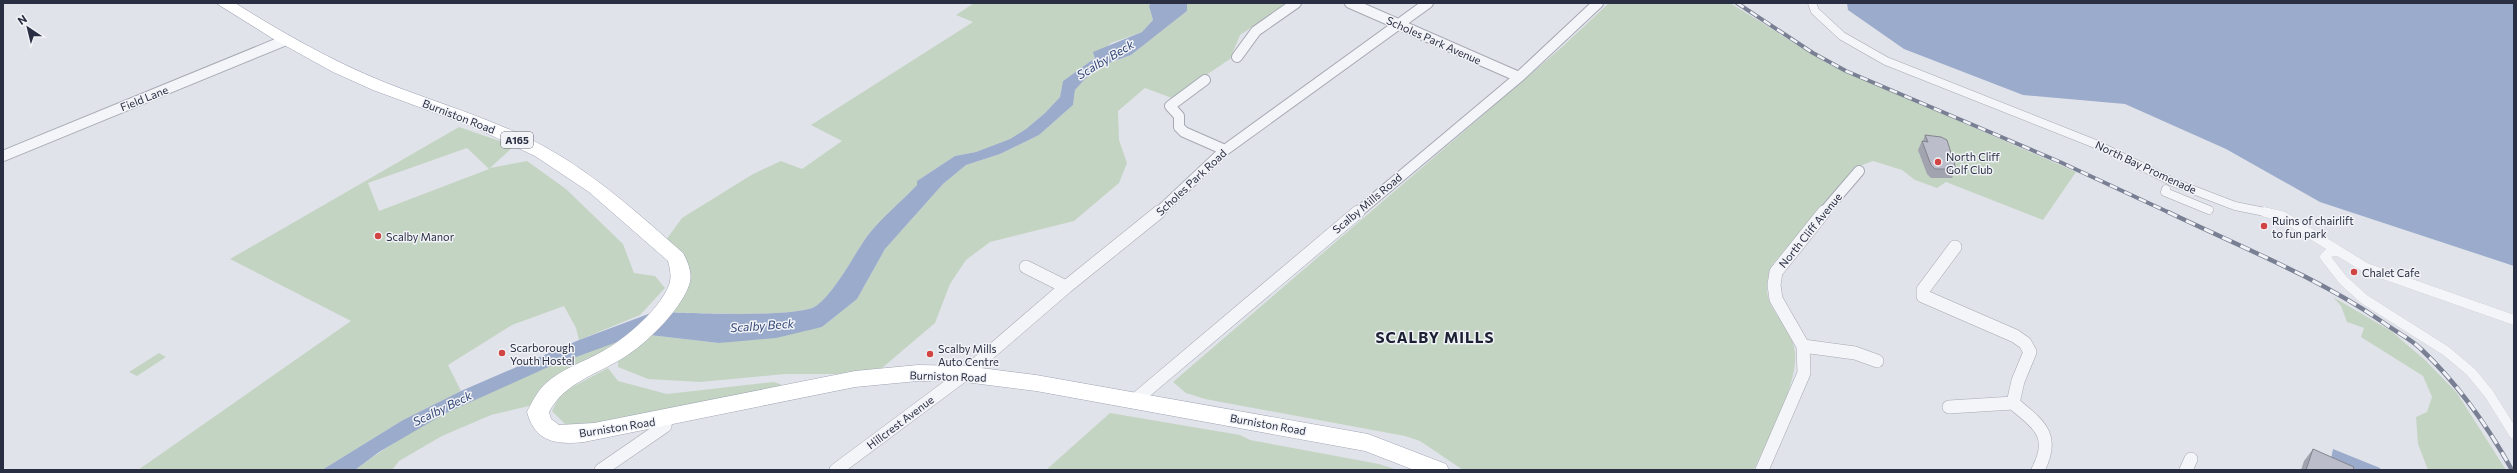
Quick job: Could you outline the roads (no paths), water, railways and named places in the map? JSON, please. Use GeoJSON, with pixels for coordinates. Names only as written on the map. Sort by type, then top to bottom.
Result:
{"type":"FeatureCollection","features":[{"type":"Feature","properties":{"kind":"main road","name":"Burniston Road"},"geometry":{"type":"LineString","coordinates":[[224,3],[286,40],[377,85],[501,133],[540,151],[562,165],[622,209],[676,258],[680,267],[679,285],[667,302],[633,340],[611,357],[558,385],[542,402],[538,412],[539,419],[543,426],[550,431],[560,434],[579,434],[666,419],[855,379],[918,373],[965,374],[1036,383],[1368,443],[1438,470]]}},
{"type":"Feature","properties":{"kind":"street"},"geometry":{"type":"LineString","coordinates":[[1237,58],[1256,32],[1296,3]]}},
{"type":"Feature","properties":{"kind":"street","name":"Scholes Park Avenue"},"geometry":{"type":"LineString","coordinates":[[1350,3],[1519,77]]}},
{"type":"Feature","properties":{"kind":"street","name":"Scholes Park Road"},"geometry":{"type":"LineString","coordinates":[[965,374],[1066,287],[1172,202],[1225,150],[1400,25],[1428,3]]}},
{"type":"Feature","properties":{"kind":"street","name":"Scalby Mills Road"},"geometry":{"type":"LineString","coordinates":[[1135,400],[1519,77],[1598,3]]}},
{"type":"Feature","properties":{"kind":"street","name":"North Bay Promenade"},"geometry":{"type":"LineString","coordinates":[[1812,3],[1815,11],[1842,36],[1886,61],[2092,142],[2175,183],[2235,206],[2282,216],[2336,251],[2366,268],[2405,283],[2514,320]]}},
{"type":"Feature","properties":{"kind":"street","name":"Field Lane"},"geometry":{"type":"LineString","coordinates":[[3,156],[286,40]]}},
{"type":"Feature","properties":{"kind":"street"},"geometry":{"type":"LineString","coordinates":[[1204,80],[1170,106],[1179,116],[1179,127],[1184,132],[1225,150]]}},
{"type":"Feature","properties":{"kind":"street","name":"North Cliff Avenue"},"geometry":{"type":"LineString","coordinates":[[1762,470],[1804,373],[1803,346],[1776,298],[1774,285],[1776,272],[1859,170]]}},
{"type":"Feature","properties":{"kind":"street"},"geometry":{"type":"LineString","coordinates":[[2166,189],[2165,192],[2209,210]]}},
{"type":"Feature","properties":{"kind":"street"},"geometry":{"type":"LineString","coordinates":[[1955,247],[1923,290],[1923,296],[2025,343],[2030,352],[2018,381],[2013,403]]}},
{"type":"Feature","properties":{"kind":"street"},"geometry":{"type":"LineString","coordinates":[[2336,251],[2330,252],[2325,257],[2344,281],[2365,300],[2416,332],[2471,372],[2487,392],[2514,434]]}},
{"type":"Feature","properties":{"kind":"street"},"geometry":{"type":"LineString","coordinates":[[1026,267],[1066,287]]}},
{"type":"Feature","properties":{"kind":"street"},"geometry":{"type":"LineString","coordinates":[[1803,346],[1855,353],[1876,361]]}},
{"type":"Feature","properties":{"kind":"street","name":"Hillcrest Avenue"},"geometry":{"type":"LineString","coordinates":[[836,470],[965,374]]}},
{"type":"Feature","properties":{"kind":"street"},"geometry":{"type":"LineString","coordinates":[[1949,407],[2013,403],[2043,429],[2047,440],[2048,451],[2038,470]]}},
{"type":"Feature","properties":{"kind":"street"},"geometry":{"type":"LineString","coordinates":[[601,470],[665,426],[666,419]]}},
{"type":"Feature","properties":{"kind":"water","name":"Scalby Beck"},"geometry":{"type":"Polygon","coordinates":[[[1151,3],[1187,3],[1187,11],[1131,55],[1106,64],[1085,79],[1075,90],[1073,105],[1039,135],[1000,154],[966,165],[943,184],[885,249],[857,299],[822,327],[776,338],[719,343],[641,334],[662,312],[742,314],[788,312],[806,310],[816,306],[830,292],[868,235],[879,222],[917,185],[917,181],[955,156],[976,152],[1010,139],[1026,129],[1045,113],[1060,97],[1063,81],[1095,58],[1093,52],[1142,32],[1153,20],[1149,6],[1151,3]]]}},
{"type":"Feature","properties":{"kind":"water"},"geometry":{"type":"Polygon","coordinates":[[[1847,3],[2514,3],[2514,266],[2320,202],[2226,149],[2125,104],[2023,95],[1904,49],[1848,10],[1847,3]]]}},
{"type":"Feature","properties":{"kind":"water","name":"Scalby Beck"},"geometry":{"type":"Polygon","coordinates":[[[651,313],[628,338],[546,368],[444,414],[379,452],[355,470],[322,470],[403,420],[461,391],[579,340],[651,313]]]}},
{"type":"Feature","properties":{"kind":"water"},"geometry":{"type":"Polygon","coordinates":[[[2333,449],[2380,468],[2380,470],[2357,470],[2331,459],[2333,449]]]}},
{"type":"Feature","properties":{"kind":"railway"},"geometry":{"type":"LineString","coordinates":[[1737,3],[1813,53],[1846,71],[2060,162],[2170,213]]}},
{"type":"Feature","properties":{"kind":"railway"},"geometry":{"type":"LineString","coordinates":[[2168,212],[2251,250],[2332,291],[2413,342],[2435,363],[2460,391],[2493,437],[2512,470]]}},
{"type":"Feature","properties":{"kind":"place","name":"North Cliff Golf Club"},"geometry":{"type":"Point","coordinates":[1938,162]}},
{"type":"Feature","properties":{"kind":"place","name":"Ruins of chairlift to fun park"},"geometry":{"type":"Point","coordinates":[2264,226]}},
{"type":"Feature","properties":{"kind":"place","name":"Scalby Manor"},"geometry":{"type":"Point","coordinates":[378,236]}},
{"type":"Feature","properties":{"kind":"place","name":"Chalet Cafe"},"geometry":{"type":"Point","coordinates":[2354,272]}},
{"type":"Feature","properties":{"kind":"place","name":"Scarborough Youth Hostel"},"geometry":{"type":"Point","coordinates":[502,353]}},
{"type":"Feature","properties":{"kind":"place","name":"Scalby Mills Auto Centre"},"geometry":{"type":"Point","coordinates":[930,354]}},
{"type":"Feature","properties":{"kind":"district","name":"SCALBY MILLS"},"geometry":{"type":"Point","coordinates":[1435,337]}}]}
